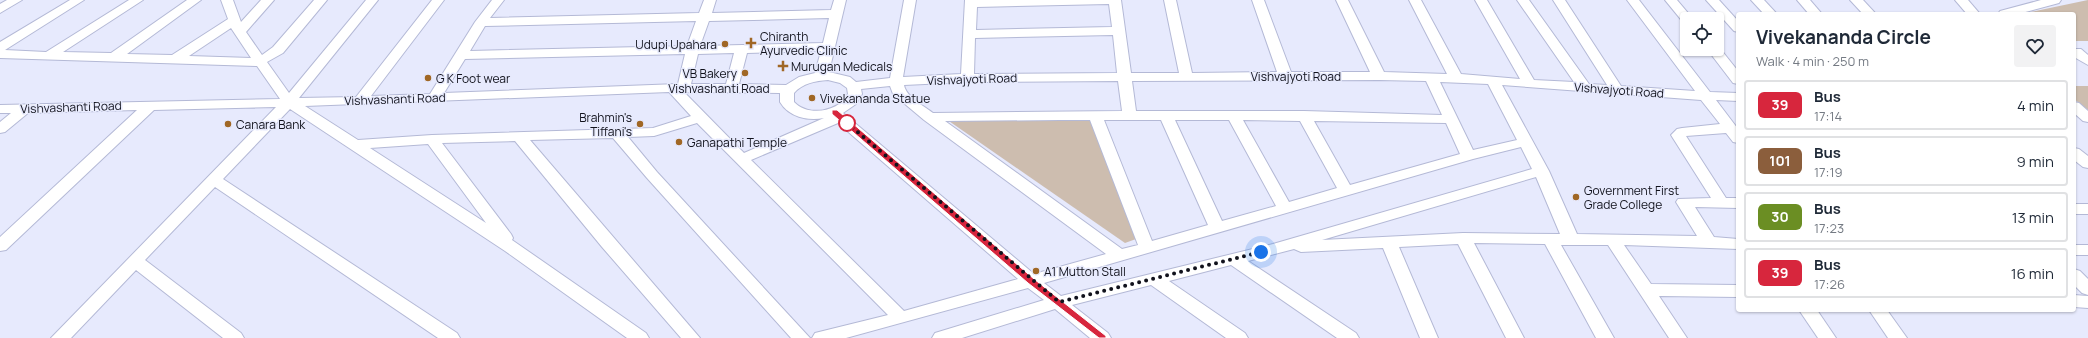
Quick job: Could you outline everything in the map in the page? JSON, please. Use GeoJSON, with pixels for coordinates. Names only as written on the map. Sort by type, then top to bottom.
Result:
{"type":"FeatureCollection","features":[{"type":"Feature","properties":{"kind":"street"},"geometry":{"type":"LineString","coordinates":[[0,9],[16,0]]}},
{"type":"Feature","properties":{"kind":"street"},"geometry":{"type":"LineString","coordinates":[[0,48],[78,0]]}},
{"type":"Feature","properties":{"kind":"street"},"geometry":{"type":"LineString","coordinates":[[48,56],[137,0]]}},
{"type":"Feature","properties":{"kind":"street"},"geometry":{"type":"LineString","coordinates":[[113,58],[195,0]]}},
{"type":"Feature","properties":{"kind":"street"},"geometry":{"type":"LineString","coordinates":[[227,0],[239,32],[289,102],[511,247],[640,338]]}},
{"type":"Feature","properties":{"kind":"street"},"geometry":{"type":"LineString","coordinates":[[239,32],[268,0]]}},
{"type":"Feature","properties":{"kind":"street"},"geometry":{"type":"LineString","coordinates":[[0,54],[259,62],[278,50],[321,0]]}},
{"type":"Feature","properties":{"kind":"street"},"geometry":{"type":"LineString","coordinates":[[60,338],[289,102],[372,0]]}},
{"type":"Feature","properties":{"kind":"street"},"geometry":{"type":"LineString","coordinates":[[360,101],[438,0]]}},
{"type":"Feature","properties":{"kind":"street"},"geometry":{"type":"LineString","coordinates":[[434,98],[481,22],[498,0]]}},
{"type":"Feature","properties":{"kind":"street"},"geometry":{"type":"LineString","coordinates":[[710,0],[678,88],[700,118],[901,318]]}},
{"type":"Feature","properties":{"kind":"street"},"geometry":{"type":"LineString","coordinates":[[821,77],[840,0]]}},
{"type":"Feature","properties":{"kind":"street"},"geometry":{"type":"LineString","coordinates":[[910,0],[896,81],[898,90],[929,117],[1120,256]]}},
{"type":"Feature","properties":{"kind":"street"},"geometry":{"type":"LineString","coordinates":[[968,78],[971,2],[1109,0]]}},
{"type":"Feature","properties":{"kind":"street"},"geometry":{"type":"LineString","coordinates":[[1115,0],[1123,76],[1129,114]]}},
{"type":"Feature","properties":{"kind":"street"},"geometry":{"type":"LineString","coordinates":[[1170,0],[1186,76]]}},
{"type":"Feature","properties":{"kind":"street"},"geometry":{"type":"LineString","coordinates":[[1258,0],[1285,75]]}},
{"type":"Feature","properties":{"kind":"street"},"geometry":{"type":"LineString","coordinates":[[1342,0],[1379,76]]}},
{"type":"Feature","properties":{"kind":"street"},"geometry":{"type":"LineString","coordinates":[[1415,0],[1456,78]]}},
{"type":"Feature","properties":{"kind":"street"},"geometry":{"type":"LineString","coordinates":[[1481,0],[1529,83]]}},
{"type":"Feature","properties":{"kind":"street"},"geometry":{"type":"LineString","coordinates":[[1523,0],[1585,88]]}},
{"type":"Feature","properties":{"kind":"street"},"geometry":{"type":"LineString","coordinates":[[1559,0],[1617,90]]}},
{"type":"Feature","properties":{"kind":"street"},"geometry":{"type":"LineString","coordinates":[[1633,0],[1734,133]]}},
{"type":"Feature","properties":{"kind":"street"},"geometry":{"type":"LineString","coordinates":[[1671,0],[1682,12]]}},
{"type":"Feature","properties":{"kind":"street"},"geometry":{"type":"LineString","coordinates":[[1712,0],[1736,26]]}},
{"type":"Feature","properties":{"kind":"street"},"geometry":{"type":"LineString","coordinates":[[1757,0],[1769,12]]}},
{"type":"Feature","properties":{"kind":"street"},"geometry":{"type":"LineString","coordinates":[[1803,0],[1814,12]]}},
{"type":"Feature","properties":{"kind":"street"},"geometry":{"type":"LineString","coordinates":[[1856,0],[1868,12]]}},
{"type":"Feature","properties":{"kind":"street"},"geometry":{"type":"LineString","coordinates":[[1961,0],[1972,12]]}},
{"type":"Feature","properties":{"kind":"street"},"geometry":{"type":"LineString","coordinates":[[2009,12],[2031,3],[2055,0]]}},
{"type":"Feature","properties":{"kind":"street"},"geometry":{"type":"LineString","coordinates":[[481,22],[837,14]]}},
{"type":"Feature","properties":{"kind":"street"},"geometry":{"type":"LineString","coordinates":[[174,60],[234,20]]}},
{"type":"Feature","properties":{"kind":"street"},"geometry":{"type":"LineString","coordinates":[[970,34],[1118,31]]}},
{"type":"Feature","properties":{"kind":"street"},"geometry":{"type":"LineString","coordinates":[[460,55],[829,47]]}},
{"type":"Feature","properties":{"kind":"street"},"geometry":{"type":"LineString","coordinates":[[732,87],[741,49]]}},
{"type":"Feature","properties":{"kind":"street"},"geometry":{"type":"LineString","coordinates":[[2079,52],[2088,62]]}},
{"type":"Feature","properties":{"kind":"street"},"geometry":{"type":"LineString","coordinates":[[1719,56],[1736,78]]}},
{"type":"Feature","properties":{"kind":"street","name":"Vishvajyoti Road"},"geometry":{"type":"LineString","coordinates":[[854,86],[896,81],[968,78],[1285,75],[1379,76],[1492,80],[1705,96],[1736,96]]}},
{"type":"Feature","properties":{"kind":"street"},"geometry":{"type":"LineString","coordinates":[[742,159],[837,114],[850,104],[855,98],[856,92],[854,86],[839,78],[821,77],[806,79],[790,89],[786,95],[786,102],[797,112],[819,115],[837,114],[1031,281],[1102,338]]}},
{"type":"Feature","properties":{"kind":"street"},"geometry":{"type":"LineString","coordinates":[[1431,77],[1468,156]]}},
{"type":"Feature","properties":{"kind":"street"},"geometry":{"type":"LineString","coordinates":[[1492,80],[1541,171],[1571,240]]}},
{"type":"Feature","properties":{"kind":"street","name":"Vishvashanti Road"},"geometry":{"type":"LineString","coordinates":[[0,109],[360,101],[678,88],[732,87],[790,89]]}},
{"type":"Feature","properties":{"kind":"street"},"geometry":{"type":"LineString","coordinates":[[0,246],[151,105]]}},
{"type":"Feature","properties":{"kind":"street"},"geometry":{"type":"LineString","coordinates":[[0,129],[24,109]]}},
{"type":"Feature","properties":{"kind":"street"},"geometry":{"type":"LineString","coordinates":[[1095,114],[1147,248]]}},
{"type":"Feature","properties":{"kind":"street"},"geometry":{"type":"LineString","coordinates":[[929,117],[1129,114],[1304,115],[1450,119]]}},
{"type":"Feature","properties":{"kind":"street"},"geometry":{"type":"LineString","coordinates":[[1166,115],[1217,228]]}},
{"type":"Feature","properties":{"kind":"street"},"geometry":{"type":"LineString","coordinates":[[1233,115],[1285,208]]}},
{"type":"Feature","properties":{"kind":"street"},"geometry":{"type":"LineString","coordinates":[[1304,115],[1346,191]]}},
{"type":"Feature","properties":{"kind":"street"},"geometry":{"type":"LineString","coordinates":[[356,145],[432,139],[654,132],[700,118]]}},
{"type":"Feature","properties":{"kind":"street"},"geometry":{"type":"LineString","coordinates":[[1722,203],[1678,135],[1682,132],[1734,133]]}},
{"type":"Feature","properties":{"kind":"street"},"geometry":{"type":"LineString","coordinates":[[617,133],[652,175],[801,338]]}},
{"type":"Feature","properties":{"kind":"street"},"geometry":{"type":"LineString","coordinates":[[520,137],[608,243],[691,338]]}},
{"type":"Feature","properties":{"kind":"street"},"geometry":{"type":"LineString","coordinates":[[432,139],[511,247]]}},
{"type":"Feature","properties":{"kind":"street"},"geometry":{"type":"LineString","coordinates":[[820,338],[901,318],[1468,156],[1525,142]]}},
{"type":"Feature","properties":{"kind":"street"},"geometry":{"type":"LineString","coordinates":[[2076,154],[2088,164]]}},
{"type":"Feature","properties":{"kind":"street"},"geometry":{"type":"LineString","coordinates":[[941,338],[1059,302],[1275,249],[1541,171]]}},
{"type":"Feature","properties":{"kind":"street"},"geometry":{"type":"LineString","coordinates":[[213,179],[451,338]]}},
{"type":"Feature","properties":{"kind":"street"},"geometry":{"type":"LineString","coordinates":[[1710,244],[1684,202],[1736,203]]}},
{"type":"Feature","properties":{"kind":"street"},"geometry":{"type":"LineString","coordinates":[[1275,249],[1463,238],[1551,241],[1687,241],[1710,244],[1736,244]]}},
{"type":"Feature","properties":{"kind":"street"},"geometry":{"type":"LineString","coordinates":[[1463,238],[1515,338]]}},
{"type":"Feature","properties":{"kind":"street"},"geometry":{"type":"LineString","coordinates":[[1551,241],[1605,338]]}},
{"type":"Feature","properties":{"kind":"street"},"geometry":{"type":"LineString","coordinates":[[1613,241],[1678,338]]}},
{"type":"Feature","properties":{"kind":"street"},"geometry":{"type":"LineString","coordinates":[[1389,242],[1429,338]]}},
{"type":"Feature","properties":{"kind":"street"},"geometry":{"type":"LineString","coordinates":[[2076,250],[2088,250]]}},
{"type":"Feature","properties":{"kind":"street"},"geometry":{"type":"LineString","coordinates":[[1233,259],[1350,338]]}},
{"type":"Feature","properties":{"kind":"street"},"geometry":{"type":"LineString","coordinates":[[136,261],[235,338]]}},
{"type":"Feature","properties":{"kind":"street"},"geometry":{"type":"LineString","coordinates":[[2076,277],[2088,289]]}},
{"type":"Feature","properties":{"kind":"street"},"geometry":{"type":"LineString","coordinates":[[1154,279],[1239,338]]}},
{"type":"Feature","properties":{"kind":"street"},"geometry":{"type":"LineString","coordinates":[[1646,290],[1736,291]]}},
{"type":"Feature","properties":{"kind":"street"},"geometry":{"type":"LineString","coordinates":[[2076,301],[2088,302]]}},
{"type":"Feature","properties":{"kind":"street"},"geometry":{"type":"LineString","coordinates":[[1809,312],[1827,338]]}},
{"type":"Feature","properties":{"kind":"street"},"geometry":{"type":"LineString","coordinates":[[1879,312],[1898,338]]}},
{"type":"Feature","properties":{"kind":"shaded area"},"geometry":{"type":"Polygon","coordinates":[[[2088,0],[2088,41],[2076,41],[2076,12],[2031,12],[2088,0]]]}},
{"type":"Feature","properties":{"kind":"shaded area"},"geometry":{"type":"Polygon","coordinates":[[[2076,86],[2088,86],[2088,110],[2076,101],[2076,86]]]}},
{"type":"Feature","properties":{"kind":"shaded area"},"geometry":{"type":"Polygon","coordinates":[[[946,119],[1091,120],[1136,239],[1125,243],[946,119]]]}},
{"type":"Feature","properties":{"kind":"bus line","name":"39"},"geometry":{"type":"LineString","coordinates":[[834,112],[1031,281],[1102,338]]}},
{"type":"Feature","properties":{"kind":"place","name":"Chiranth Ayurvedic Clinic"},"geometry":{"type":"Point","coordinates":[751,43]}},
{"type":"Feature","properties":{"kind":"place","name":"Udupi Upahara"},"geometry":{"type":"Point","coordinates":[725,44]}},
{"type":"Feature","properties":{"kind":"place","name":"Murugan Medicals"},"geometry":{"type":"Point","coordinates":[783,66]}},
{"type":"Feature","properties":{"kind":"place","name":"VB Bakery"},"geometry":{"type":"Point","coordinates":[745,73]}},
{"type":"Feature","properties":{"kind":"place","name":"G K Foot wear"},"geometry":{"type":"Point","coordinates":[428,78]}},
{"type":"Feature","properties":{"kind":"place","name":"Vivekananda Statue"},"geometry":{"type":"Point","coordinates":[812,98]}},
{"type":"Feature","properties":{"kind":"place","name":"Canara Bank"},"geometry":{"type":"Point","coordinates":[228,124]}},
{"type":"Feature","properties":{"kind":"place","name":"Brahmin's Tiffani's"},"geometry":{"type":"Point","coordinates":[640,124]}},
{"type":"Feature","properties":{"kind":"place","name":"Ganapathi Temple"},"geometry":{"type":"Point","coordinates":[679,142]}},
{"type":"Feature","properties":{"kind":"place","name":"Government First Grade College"},"geometry":{"type":"Point","coordinates":[1576,197]}},
{"type":"Feature","properties":{"kind":"place","name":"A1 Mutton Stall"},"geometry":{"type":"Point","coordinates":[1036,271]}},
{"type":"Feature","properties":{"kind":"route"},"geometry":{"type":"LineString","coordinates":[[847,123],[1031,281],[1059,302],[1261,252]]}}]}
